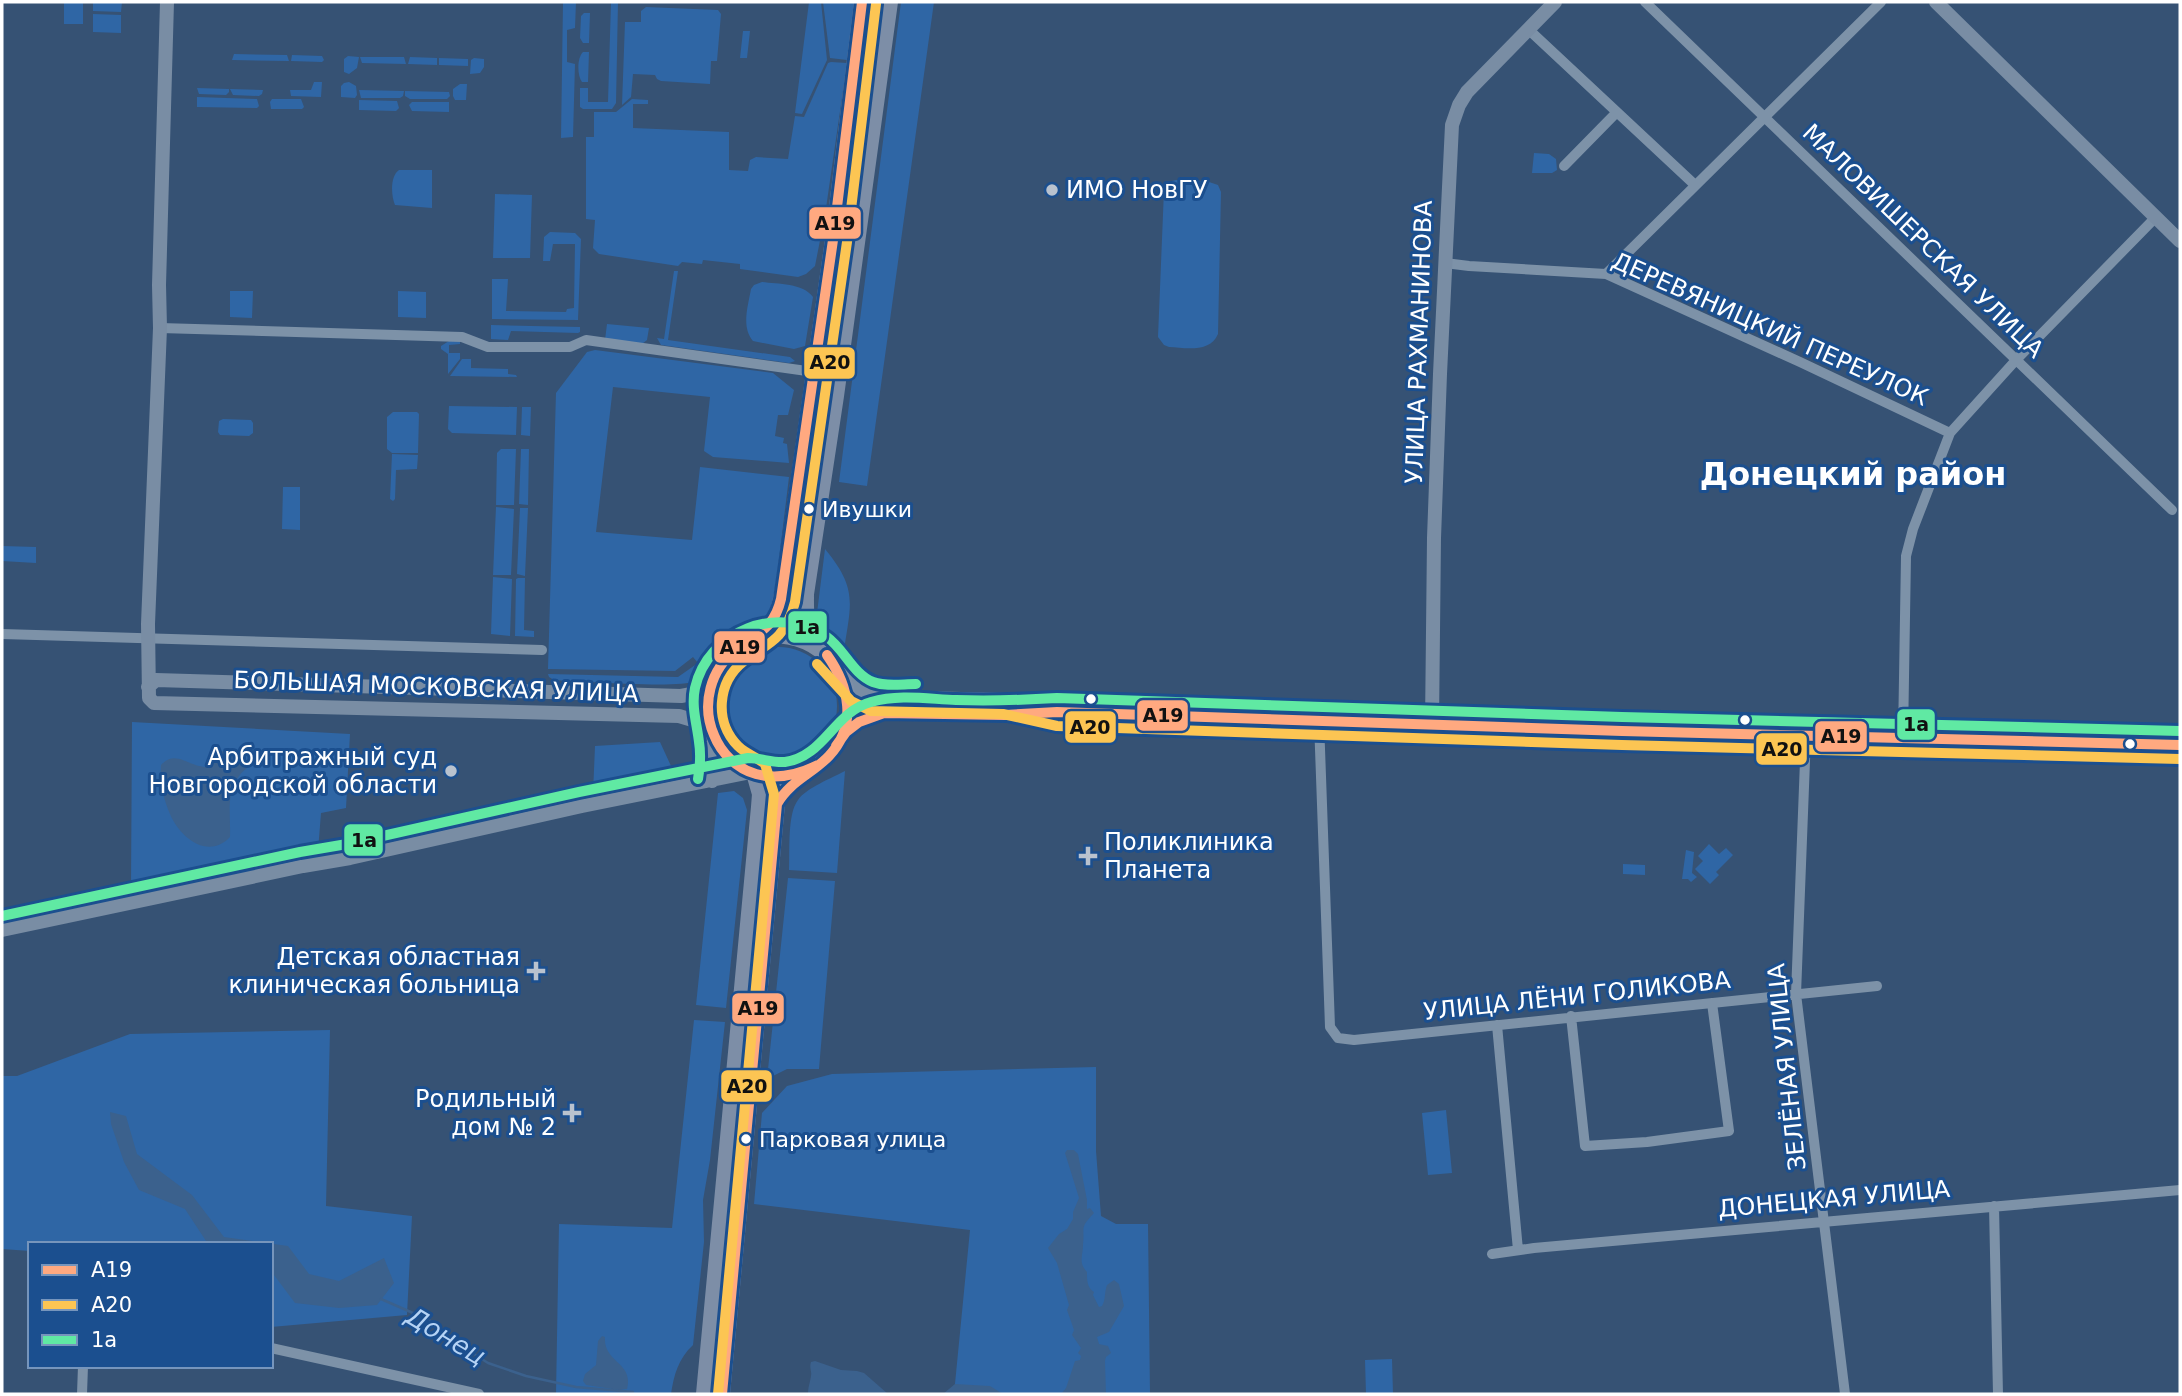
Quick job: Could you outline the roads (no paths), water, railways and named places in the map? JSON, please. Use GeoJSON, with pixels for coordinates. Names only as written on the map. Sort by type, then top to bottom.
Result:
{"type":"FeatureCollection","features":[{"type":"Feature","properties":{"kind":"main road"},"geometry":{"type":"LineString","coordinates":[[818,765],[793,776],[766,776],[735,763],[712,732],[707,706],[709,688],[720,665],[729,655],[769,626],[777,615],[783,589],[833,240],[862,2]]}},
{"type":"Feature","properties":{"kind":"main road"},"geometry":{"type":"LineString","coordinates":[[722,1394],[777,804],[788,786],[818,765],[836,746],[848,720],[847,692],[832,661],[811,635],[805,615],[806,594],[890,2]]}},
{"type":"Feature","properties":{"kind":"main road"},"geometry":{"type":"LineString","coordinates":[[833,240],[857,243]]}},
{"type":"Feature","properties":{"kind":"main road"},"geometry":{"type":"LineString","coordinates":[[750,641],[777,635],[790,636],[804,640],[832,661]]}},
{"type":"Feature","properties":{"kind":"main road"},"geometry":{"type":"LineString","coordinates":[[704,1394],[760,807],[760,794],[752,772]]}},
{"type":"Feature","properties":{"kind":"street"},"geometry":{"type":"LineString","coordinates":[[152,684],[149,639],[160,328],[167,2]]}},
{"type":"Feature","properties":{"kind":"street","name":"УЛИЦА РАХМАНИНОВА"},"geometry":{"type":"LineString","coordinates":[[1432,724],[1434,538],[1450,136],[1455,115],[1467,92],[1555,2]]}},
{"type":"Feature","properties":{"kind":"street","name":"МАЛОВИШЕРСКАЯ УЛИЦА"},"geometry":{"type":"LineString","coordinates":[[1645,2],[2172,510]]}},
{"type":"Feature","properties":{"kind":"street"},"geometry":{"type":"LineString","coordinates":[[1606,274],[1881,2]]}},
{"type":"Feature","properties":{"kind":"street"},"geometry":{"type":"LineString","coordinates":[[1936,2],[2180,241]]}},
{"type":"Feature","properties":{"kind":"street"},"geometry":{"type":"LineString","coordinates":[[1528,29],[1695,185]]}},
{"type":"Feature","properties":{"kind":"street"},"geometry":{"type":"LineString","coordinates":[[1564,166],[1617,112]]}},
{"type":"Feature","properties":{"kind":"street"},"geometry":{"type":"LineString","coordinates":[[1903,738],[1906,556],[1913,529],[1950,433],[2016,360],[2156,216]]}},
{"type":"Feature","properties":{"kind":"street","name":"ДЕРЕВЯНИЦКИЙ ПЕРЕУЛОК"},"geometry":{"type":"LineString","coordinates":[[1445,263],[1606,274],[1950,433]]}},
{"type":"Feature","properties":{"kind":"street"},"geometry":{"type":"LineString","coordinates":[[160,328],[462,337],[488,347],[570,346],[586,340],[814,372]]}},
{"type":"Feature","properties":{"kind":"street"},"geometry":{"type":"LineString","coordinates":[[2,634],[542,650]]}},
{"type":"Feature","properties":{"kind":"street"},"geometry":{"type":"LineString","coordinates":[[832,661],[860,691],[874,697],[1005,700],[1058,712]]}},
{"type":"Feature","properties":{"kind":"street","name":"БОЛЬШАЯ МОСКОВСКАЯ УЛИЦА"},"geometry":{"type":"LineString","coordinates":[[709,688],[681,696],[152,684],[149,698],[154,703],[679,716],[699,722],[712,732]]}},
{"type":"Feature","properties":{"kind":"street"},"geometry":{"type":"LineString","coordinates":[[836,746],[846,732],[859,722],[884,713],[1005,715],[1058,712],[2180,745]]}},
{"type":"Feature","properties":{"kind":"street","name":"УЛИЦА ЛЁНИ ГОЛИКОВА"},"geometry":{"type":"LineString","coordinates":[[1319,721],[1330,1027],[1338,1038],[1348,1041],[1877,986]]}},
{"type":"Feature","properties":{"kind":"street"},"geometry":{"type":"LineString","coordinates":[[712,732],[715,762],[712,781]]}},
{"type":"Feature","properties":{"kind":"street","name":"ЗЕЛЁНАЯ УЛИЦА"},"geometry":{"type":"LineString","coordinates":[[1806,735],[1796,994],[1844,1394]]}},
{"type":"Feature","properties":{"kind":"street"},"geometry":{"type":"LineString","coordinates":[[2,930],[752,772]]}},
{"type":"Feature","properties":{"kind":"street"},"geometry":{"type":"LineString","coordinates":[[1571,1016],[1586,1146],[1647,1142],[1729,1131],[1712,1003]]}},
{"type":"Feature","properties":{"kind":"street"},"geometry":{"type":"LineString","coordinates":[[1497,1025],[1518,1250]]}},
{"type":"Feature","properties":{"kind":"street","name":"ДОНЕЦКАЯ УЛИЦА"},"geometry":{"type":"LineString","coordinates":[[1492,1254],[2180,1189]]}},
{"type":"Feature","properties":{"kind":"street"},"geometry":{"type":"LineString","coordinates":[[1994,1206],[1998,1394]]}},
{"type":"Feature","properties":{"kind":"street"},"geometry":{"type":"LineString","coordinates":[[273,1348],[479,1394]]}},
{"type":"Feature","properties":{"kind":"street"},"geometry":{"type":"LineString","coordinates":[[82,1394],[83,1368]]}},
{"type":"Feature","properties":{"kind":"waterway","name":"Донец"},"geometry":{"type":"LineString","coordinates":[[381,1299],[429,1320],[451,1339],[488,1363],[526,1376],[576,1387],[633,1392]]}},
{"type":"Feature","properties":{"kind":"place","name":"ИМО НовГУ"},"geometry":{"type":"Point","coordinates":[1052,190]}},
{"type":"Feature","properties":{"kind":"place","name":"Ивушки"},"geometry":{"type":"Point","coordinates":[809,509]}},
{"type":"Feature","properties":{"kind":"place","name":"Арбитражный суд Новгородской области"},"geometry":{"type":"Point","coordinates":[451,771]}},
{"type":"Feature","properties":{"kind":"place","name":"Поликлиника Планета"},"geometry":{"type":"Point","coordinates":[1088,856]}},
{"type":"Feature","properties":{"kind":"place","name":"Детская областная клиническая больница"},"geometry":{"type":"Point","coordinates":[536,971]}},
{"type":"Feature","properties":{"kind":"place","name":"Родильный дом № 2"},"geometry":{"type":"Point","coordinates":[572,1113]}},
{"type":"Feature","properties":{"kind":"place","name":"Парковая улица"},"geometry":{"type":"Point","coordinates":[746,1139]}},
{"type":"Feature","properties":{"kind":"district","name":"Донецкий район"},"geometry":{"type":"Point","coordinates":[1853,474]}}]}
